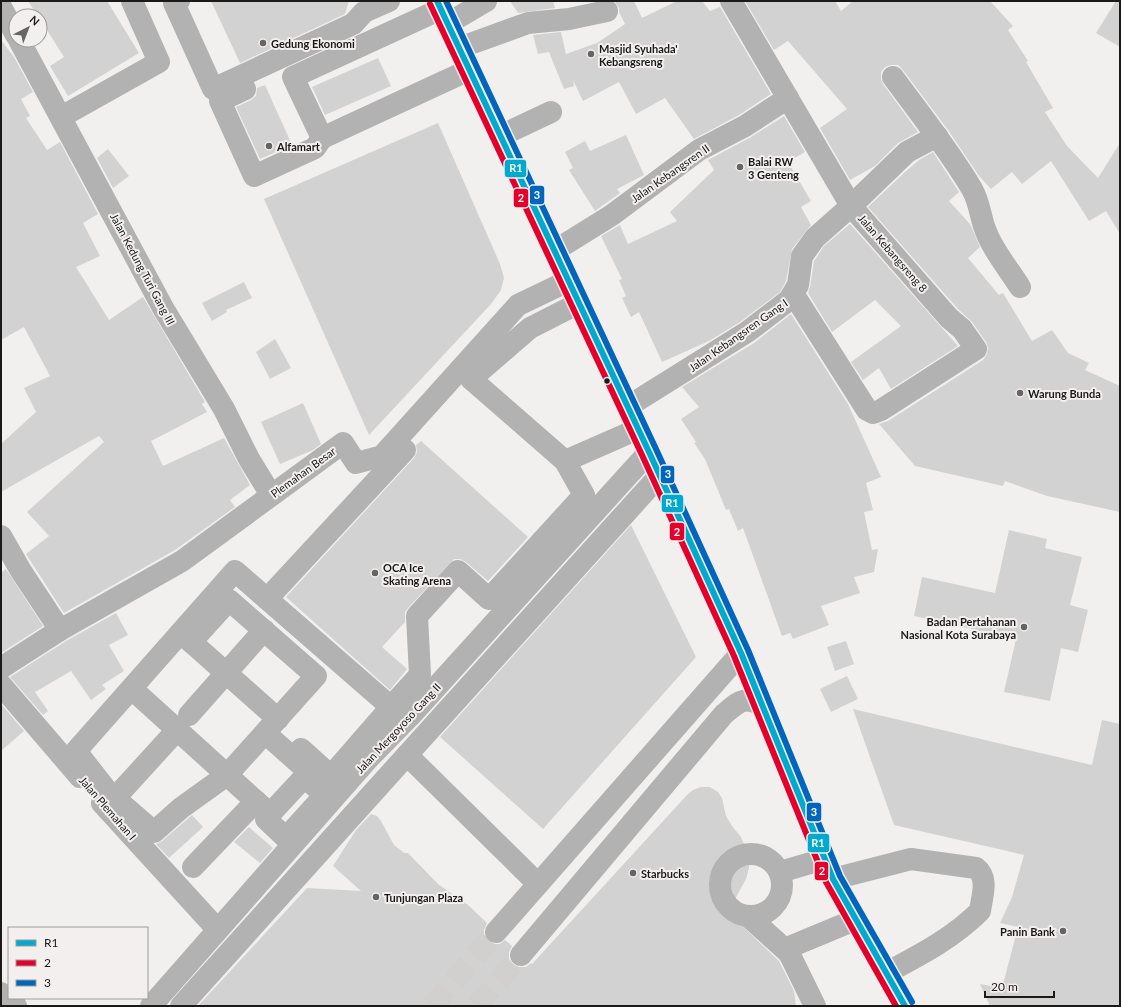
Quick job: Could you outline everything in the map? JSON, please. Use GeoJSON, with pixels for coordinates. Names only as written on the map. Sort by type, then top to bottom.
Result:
{"type":"FeatureCollection","features":[{"type":"Feature","properties":{"kind":"main road"},"geometry":{"type":"LineString","coordinates":[[442,11],[660,475],[741,653],[832,879],[857,920],[905,1006]]}},
{"type":"Feature","properties":{"kind":"main road"},"geometry":{"type":"LineString","coordinates":[[888,976],[917,1006]]}},
{"type":"Feature","properties":{"kind":"street"},"geometry":{"type":"LineString","coordinates":[[61,117],[159,62],[132,1]]}},
{"type":"Feature","properties":{"kind":"street"},"geometry":{"type":"LineString","coordinates":[[179,1],[174,3],[213,89],[353,24],[362,6],[389,1]]}},
{"type":"Feature","properties":{"kind":"street"},"geometry":{"type":"LineString","coordinates":[[469,70],[322,138],[315,148],[254,176],[220,101],[282,73],[293,77],[442,11],[486,1]]}},
{"type":"Feature","properties":{"kind":"street"},"geometry":{"type":"LineString","coordinates":[[731,1],[851,206]]}},
{"type":"Feature","properties":{"kind":"street"},"geometry":{"type":"LineString","coordinates":[[1,7],[8,20]]}},
{"type":"Feature","properties":{"kind":"street"},"geometry":{"type":"LineString","coordinates":[[459,48],[528,23],[569,19],[607,11]]}},
{"type":"Feature","properties":{"kind":"street","name":"Jalan Kedung Turi Gang III"},"geometry":{"type":"LineString","coordinates":[[23,48],[162,308],[224,409],[249,459],[271,495]]}},
{"type":"Feature","properties":{"kind":"street"},"geometry":{"type":"LineString","coordinates":[[293,77],[322,138]]}},
{"type":"Feature","properties":{"kind":"street"},"geometry":{"type":"LineString","coordinates":[[893,77],[937,136],[972,190],[980,208],[988,236],[1020,286]]}},
{"type":"Feature","properties":{"kind":"street","name":"Jalan Kebangsren II"},"geometry":{"type":"LineString","coordinates":[[554,251],[612,215],[699,150],[744,126],[788,98]]}},
{"type":"Feature","properties":{"kind":"street"},"geometry":{"type":"LineString","coordinates":[[500,136],[551,112]]}},
{"type":"Feature","properties":{"kind":"street","name":"Jalan Kebangsreng 8"},"geometry":{"type":"LineString","coordinates":[[794,295],[867,410],[873,413],[881,410],[912,391],[976,349],[962,329],[949,318],[877,233],[851,206],[907,152],[937,136]]}},
{"type":"Feature","properties":{"kind":"street","name":"Jalan Kebangsren Gang I"},"geometry":{"type":"LineString","coordinates":[[627,407],[747,332],[789,300],[794,295],[798,285],[802,256],[815,238],[851,206]]}},
{"type":"Feature","properties":{"kind":"street","name":"Plemahan Besar"},"geometry":{"type":"LineString","coordinates":[[1,668],[60,630],[182,561],[343,443],[356,463],[382,456],[518,305],[568,281]]}},
{"type":"Feature","properties":{"kind":"street"},"geometry":{"type":"LineString","coordinates":[[267,599],[471,379],[530,328],[579,304]]}},
{"type":"Feature","properties":{"kind":"street"},"geometry":{"type":"LineString","coordinates":[[272,726],[331,776],[420,674],[418,616],[458,571],[490,599],[584,495],[566,462],[471,379]]}},
{"type":"Feature","properties":{"kind":"street"},"geometry":{"type":"LineString","coordinates":[[566,462],[638,429]]}},
{"type":"Feature","properties":{"kind":"street","name":"Jalan Mergoyoso Gang II"},"geometry":{"type":"LineString","coordinates":[[157,1004],[216,929],[368,758],[411,715],[649,452]]}},
{"type":"Feature","properties":{"kind":"street"},"geometry":{"type":"LineString","coordinates":[[181,1006],[660,475]]}},
{"type":"Feature","properties":{"kind":"street"},"geometry":{"type":"LineString","coordinates":[[1,536],[21,571],[60,630]]}},
{"type":"Feature","properties":{"kind":"street"},"geometry":{"type":"LineString","coordinates":[[186,638],[235,571],[391,707]]}},
{"type":"Feature","properties":{"kind":"street"},"geometry":{"type":"LineString","coordinates":[[229,600],[264,630],[316,676],[227,775],[181,808],[154,832],[115,798],[76,751],[132,689],[229,600]]}},
{"type":"Feature","properties":{"kind":"street"},"geometry":{"type":"LineString","coordinates":[[115,798],[264,630]]}},
{"type":"Feature","properties":{"kind":"street"},"geometry":{"type":"LineString","coordinates":[[186,638],[226,673],[309,772],[193,867]]}},
{"type":"Feature","properties":{"kind":"street"},"geometry":{"type":"LineString","coordinates":[[496,932],[741,653]]}},
{"type":"Feature","properties":{"kind":"street","name":"Jalan Plemahan I"},"geometry":{"type":"LineString","coordinates":[[1,685],[114,816],[216,929]]}},
{"type":"Feature","properties":{"kind":"street"},"geometry":{"type":"LineString","coordinates":[[132,689],[183,722],[259,812]]}},
{"type":"Feature","properties":{"kind":"street"},"geometry":{"type":"LineString","coordinates":[[521,955],[724,714],[737,703],[750,700],[762,705]]}},
{"type":"Feature","properties":{"kind":"street"},"geometry":{"type":"LineString","coordinates":[[407,754],[538,884]]}},
{"type":"Feature","properties":{"kind":"street"},"geometry":{"type":"LineString","coordinates":[[748,916],[757,916],[774,907],[782,890],[780,872],[775,864],[757,854],[747,854],[737,857],[729,863],[723,872],[720,881],[720,891],[730,908],[748,916],[789,953],[815,1006]]}},
{"type":"Feature","properties":{"kind":"street"},"geometry":{"type":"LineString","coordinates":[[780,872],[824,859]]}},
{"type":"Feature","properties":{"kind":"street"},"geometry":{"type":"LineString","coordinates":[[832,879],[911,859],[976,868],[982,873],[984,879],[980,911],[953,935],[888,976]]}},
{"type":"Feature","properties":{"kind":"street"},"geometry":{"type":"LineString","coordinates":[[789,953],[792,946],[857,920]]}},
{"type":"Feature","properties":{"kind":"street"},"geometry":{"type":"LineString","coordinates":[[1,993],[16,1006]]}},
{"type":"Feature","properties":{"kind":"building"},"geometry":{"type":"Polygon","coordinates":[[[28,1],[107,1],[139,53],[68,96],[50,66],[64,57],[48,32],[48,8],[33,8],[28,1]]]}},
{"type":"Feature","properties":{"kind":"building","name":"Gedung Ekonomi"},"geometry":{"type":"Polygon","coordinates":[[[211,1],[349,1],[345,14],[240,63],[211,1]]]}},
{"type":"Feature","properties":{"kind":"building"},"geometry":{"type":"Polygon","coordinates":[[[510,1],[553,1],[555,8],[518,13],[510,1]]]}},
{"type":"Feature","properties":{"kind":"building"},"geometry":{"type":"Polygon","coordinates":[[[614,1],[634,1],[642,18],[677,1],[702,1],[710,11],[720,7],[771,94],[739,115],[694,139],[665,98],[636,114],[619,82],[583,101],[573,80],[574,86],[564,89],[549,52],[538,54],[533,35],[561,32],[566,54],[597,43],[625,24],[619,12],[619,8],[614,1]]]}},
{"type":"Feature","properties":{"kind":"building"},"geometry":{"type":"Polygon","coordinates":[[[745,1],[835,1],[841,11],[853,1],[990,1],[1013,26],[1008,30],[1028,61],[1026,62],[1053,108],[1045,112],[1067,146],[1098,178],[1120,143],[1120,234],[1106,211],[1089,221],[1051,161],[1022,184],[1012,172],[991,189],[979,176],[948,130],[898,65],[885,67],[881,72],[881,79],[883,84],[918,132],[898,143],[875,166],[850,180],[820,128],[847,109],[788,41],[774,50],[745,1]]]}},
{"type":"Feature","properties":{"kind":"building"},"geometry":{"type":"Polygon","coordinates":[[[1116,1],[1120,1],[1120,47],[1096,33],[1116,1]]]}},
{"type":"Feature","properties":{"kind":"building"},"geometry":{"type":"Polygon","coordinates":[[[1,40],[14,57],[33,92],[21,99],[30,116],[26,118],[47,150],[60,142],[98,214],[83,223],[100,256],[76,267],[109,320],[143,297],[205,402],[202,404],[207,412],[151,441],[163,466],[224,438],[250,485],[230,500],[235,507],[175,550],[64,613],[26,554],[49,536],[27,512],[104,442],[99,436],[1,492],[1,444],[36,412],[24,388],[50,376],[24,327],[1,340],[1,40]]]}},
{"type":"Feature","properties":{"kind":"building"},"geometry":{"type":"Polygon","coordinates":[[[378,58],[391,86],[325,115],[312,87],[378,58]]]}},
{"type":"Feature","properties":{"kind":"building"},"geometry":{"type":"Polygon","coordinates":[[[265,85],[292,145],[260,159],[236,107],[251,100],[256,96],[257,88],[265,85]]]}},
{"type":"Feature","properties":{"kind":"building"},"geometry":{"type":"Polygon","coordinates":[[[784,116],[805,152],[788,162],[811,201],[801,207],[811,225],[792,249],[786,281],[780,292],[740,322],[709,341],[662,362],[639,312],[631,317],[622,298],[626,296],[619,280],[622,279],[601,236],[620,225],[628,244],[677,221],[670,212],[714,170],[708,160],[751,137],[784,116]]]}},
{"type":"Feature","properties":{"kind":"building"},"geometry":{"type":"Polygon","coordinates":[[[438,123],[500,264],[504,278],[501,290],[491,304],[369,435],[264,199],[438,123]]]}},
{"type":"Feature","properties":{"kind":"building"},"geometry":{"type":"Polygon","coordinates":[[[626,135],[644,175],[617,189],[620,193],[595,211],[569,170],[573,168],[565,152],[585,141],[590,151],[626,135]]]}},
{"type":"Feature","properties":{"kind":"building"},"geometry":{"type":"Polygon","coordinates":[[[108,149],[129,176],[113,188],[97,158],[108,149]]]}},
{"type":"Feature","properties":{"kind":"building"},"geometry":{"type":"Polygon","coordinates":[[[933,152],[959,192],[949,201],[970,224],[980,247],[968,258],[999,295],[1003,293],[1032,341],[1052,330],[1068,353],[1089,363],[1085,370],[1120,386],[1120,512],[1047,496],[1005,481],[1003,486],[915,466],[879,424],[888,421],[983,360],[987,354],[988,348],[986,342],[972,322],[958,309],[868,207],[919,160],[933,152]]]}},
{"type":"Feature","properties":{"kind":"building"},"geometry":{"type":"Polygon","coordinates":[[[850,224],[958,346],[891,389],[879,368],[863,380],[851,362],[901,326],[875,300],[832,332],[808,293],[814,261],[824,246],[850,224]]]}},
{"type":"Feature","properties":{"kind":"building"},"geometry":{"type":"Polygon","coordinates":[[[244,282],[252,298],[226,310],[227,312],[212,321],[202,303],[244,282]]]}},
{"type":"Feature","properties":{"kind":"building"},"geometry":{"type":"Polygon","coordinates":[[[791,314],[848,404],[881,477],[866,483],[873,510],[864,512],[872,550],[878,549],[874,572],[854,577],[860,593],[821,606],[829,625],[793,639],[790,633],[782,636],[743,528],[738,531],[729,509],[726,510],[705,459],[694,443],[696,442],[681,419],[699,407],[682,387],[754,343],[791,314]]]}},
{"type":"Feature","properties":{"kind":"building"},"geometry":{"type":"Polygon","coordinates":[[[275,339],[291,368],[270,379],[256,352],[275,339]]]}},
{"type":"Feature","properties":{"kind":"building"},"geometry":{"type":"Polygon","coordinates":[[[303,403],[321,444],[313,450],[280,464],[261,422],[303,403]]]}},
{"type":"Feature","properties":{"kind":"building","name":"OCA Ice Skating Arena"},"geometry":{"type":"Polygon","coordinates":[[[421,441],[528,537],[488,581],[466,562],[460,559],[454,559],[408,608],[405,612],[405,622],[382,647],[407,669],[390,690],[286,597],[414,458],[417,452],[416,445],[421,441]]]}},
{"type":"Feature","properties":{"kind":"building"},"geometry":{"type":"Polygon","coordinates":[[[631,525],[696,657],[543,829],[440,737],[631,525]]]}},
{"type":"Feature","properties":{"kind":"building","name":"Badan Pertahanan Nasional Kota Surabaya"},"geometry":{"type":"Polygon","coordinates":[[[1009,530],[1047,539],[1045,548],[1082,557],[1070,605],[1088,610],[1078,652],[1061,648],[1050,701],[1004,692],[1016,639],[914,616],[922,577],[995,593],[1009,530]]]}},
{"type":"Feature","properties":{"kind":"building"},"geometry":{"type":"Polygon","coordinates":[[[6,569],[43,626],[1,653],[1,573],[6,569]]]}},
{"type":"Feature","properties":{"kind":"building"},"geometry":{"type":"Polygon","coordinates":[[[116,613],[128,635],[109,645],[124,671],[102,685],[106,689],[91,700],[71,671],[35,692],[48,711],[43,715],[10,677],[66,641],[116,613]]]}},
{"type":"Feature","properties":{"kind":"building"},"geometry":{"type":"Polygon","coordinates":[[[846,641],[854,664],[835,671],[827,647],[846,641]]]}},
{"type":"Feature","properties":{"kind":"building"},"geometry":{"type":"Polygon","coordinates":[[[847,676],[858,699],[831,712],[820,689],[847,676]]]}},
{"type":"Feature","properties":{"kind":"building"},"geometry":{"type":"Polygon","coordinates":[[[1,704],[24,731],[1,751],[1,704]]]}},
{"type":"Feature","properties":{"kind":"building"},"geometry":{"type":"Polygon","coordinates":[[[853,709],[1092,765],[1102,720],[1120,724],[1120,1006],[990,1006],[980,984],[1002,988],[1018,927],[1000,923],[1012,897],[1024,855],[894,825],[853,709]]]}},
{"type":"Feature","properties":{"kind":"building","name":"Tunjungan Plaza"},"geometry":{"type":"Polygon","coordinates":[[[701,787],[710,787],[718,792],[722,798],[726,816],[741,837],[749,856],[749,868],[746,879],[735,899],[736,920],[779,961],[794,991],[796,1006],[198,1006],[307,888],[361,891],[333,866],[356,830],[371,814],[377,816],[381,821],[394,845],[404,853],[408,853],[438,884],[468,905],[487,923],[484,930],[484,936],[487,941],[494,944],[500,944],[505,940],[512,946],[509,952],[509,959],[513,964],[519,967],[526,967],[531,963],[532,964],[687,795],[693,790],[701,787]]]}},
{"type":"Feature","properties":{"kind":"building"},"geometry":{"type":"Polygon","coordinates":[[[192,815],[203,827],[169,858],[156,844],[162,841],[192,815]]]}},
{"type":"Feature","properties":{"kind":"building"},"geometry":{"type":"Polygon","coordinates":[[[249,827],[273,848],[260,863],[234,842],[249,827]]]}},
{"type":"Feature","properties":{"kind":"tunnel"},"geometry":{"type":"LineString","coordinates":[[432,1006],[496,932]]}},
{"type":"Feature","properties":{"kind":"tunnel"},"geometry":{"type":"LineString","coordinates":[[477,1006],[521,955]]}},
{"type":"Feature","properties":{"kind":"transit line","name":"R1"},"geometry":{"type":"LineString","coordinates":[[437,1],[649,452],[741,653],[833,879],[905,1006]]}},
{"type":"Feature","properties":{"kind":"transit line","name":"3"},"geometry":{"type":"LineString","coordinates":[[446,1],[656,449],[748,650],[840,876],[912,1002]]}},
{"type":"Feature","properties":{"kind":"transit line","name":"2"},"geometry":{"type":"LineString","coordinates":[[430,4],[642,455],[734,656],[826,882],[896,1006]]}},
{"type":"Feature","properties":{"kind":"place","name":"Gedung Ekonomi"},"geometry":{"type":"Point","coordinates":[263,43]}},
{"type":"Feature","properties":{"kind":"place","name":"Masjid Syuhada' Kebangsreng"},"geometry":{"type":"Point","coordinates":[591,54]}},
{"type":"Feature","properties":{"kind":"place","name":"Alfamart"},"geometry":{"type":"Point","coordinates":[269,146]}},
{"type":"Feature","properties":{"kind":"place","name":"Balai RW 3 Genteng"},"geometry":{"type":"Point","coordinates":[740,167]}},
{"type":"Feature","properties":{"kind":"place","name":"Warung Bunda"},"geometry":{"type":"Point","coordinates":[1020,393]}},
{"type":"Feature","properties":{"kind":"place","name":"OCA Ice Skating Arena"},"geometry":{"type":"Point","coordinates":[375,573]}},
{"type":"Feature","properties":{"kind":"place","name":"Badan Pertahanan Nasional Kota Surabaya"},"geometry":{"type":"Point","coordinates":[1024,627]}},
{"type":"Feature","properties":{"kind":"place","name":"Starbucks"},"geometry":{"type":"Point","coordinates":[633,873]}},
{"type":"Feature","properties":{"kind":"place","name":"Tunjungan Plaza"},"geometry":{"type":"Point","coordinates":[376,897]}},
{"type":"Feature","properties":{"kind":"place","name":"Panin Bank"},"geometry":{"type":"Point","coordinates":[1063,931]}}]}
